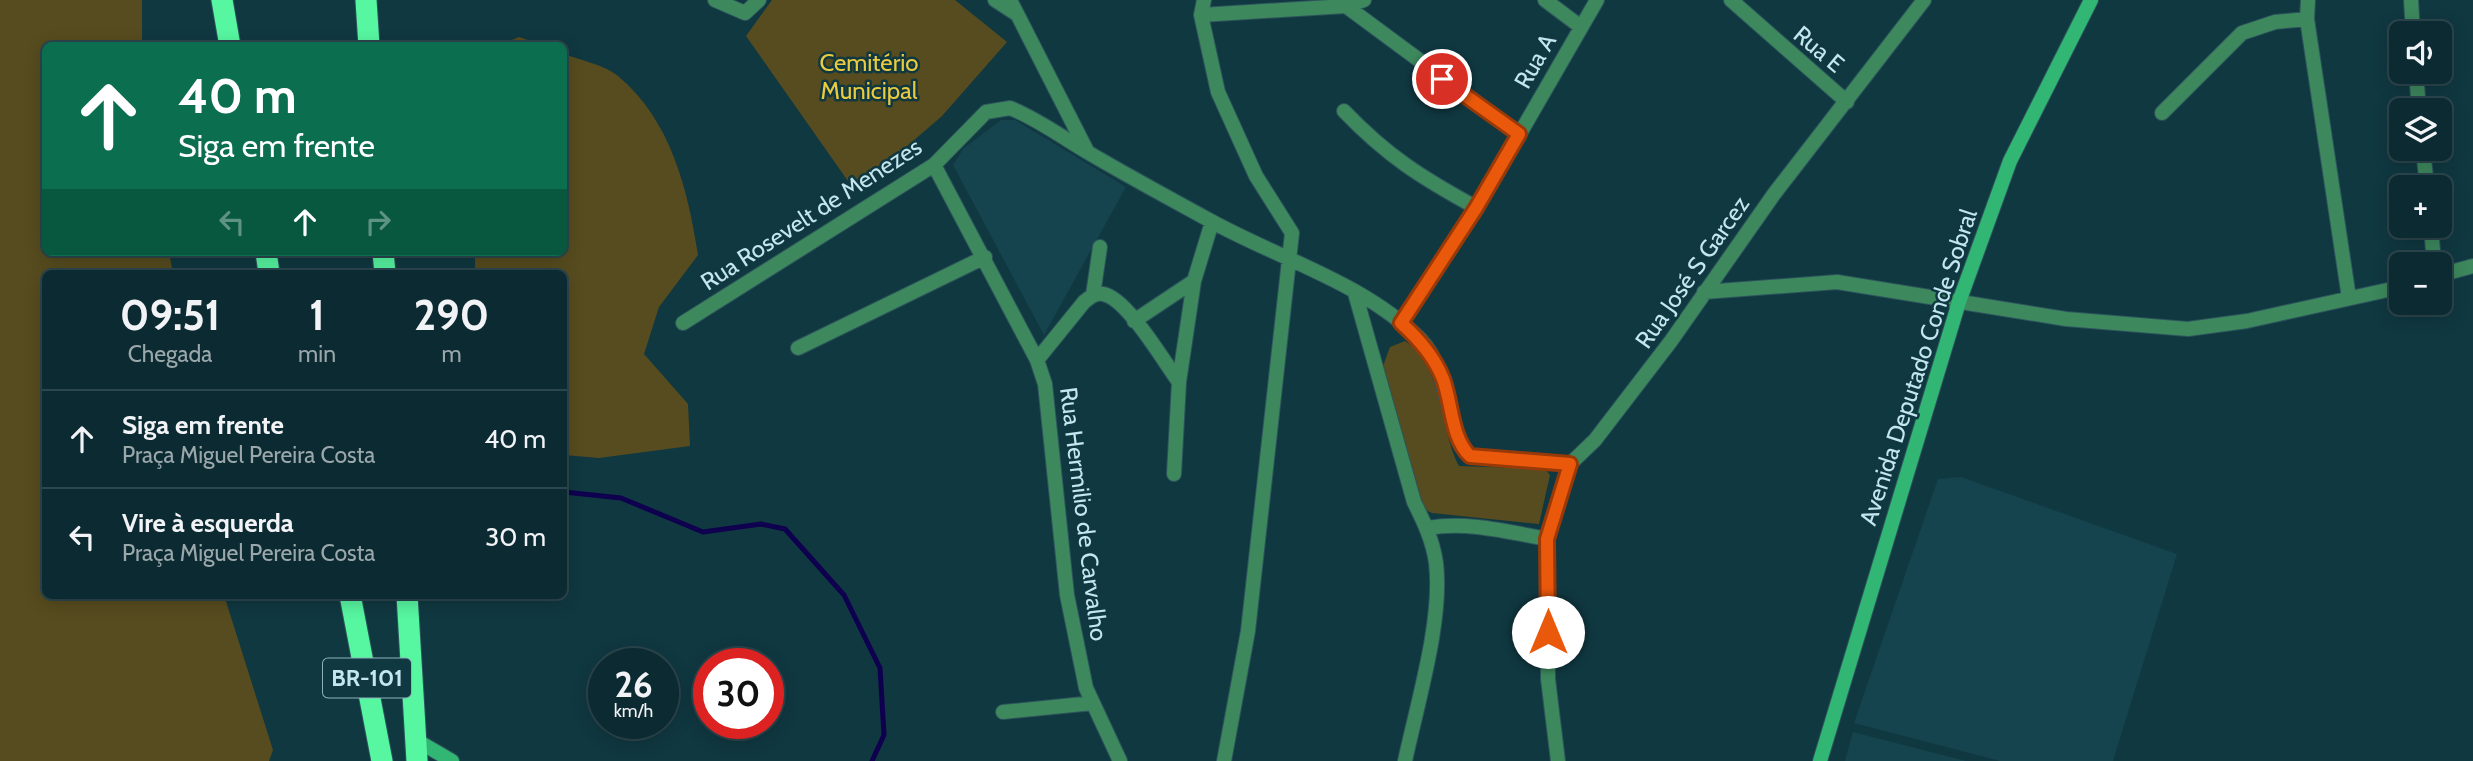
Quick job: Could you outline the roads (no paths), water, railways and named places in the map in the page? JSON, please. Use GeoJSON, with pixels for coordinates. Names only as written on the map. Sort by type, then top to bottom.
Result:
{"type":"FeatureCollection","features":[{"type":"Feature","properties":{"kind":"highway"},"geometry":{"type":"LineString","coordinates":[[222,0],[229,42]]}},
{"type":"Feature","properties":{"kind":"highway"},"geometry":{"type":"LineString","coordinates":[[366,0],[369,42]]}},
{"type":"Feature","properties":{"kind":"highway","name":"BR-101"},"geometry":{"type":"LineString","coordinates":[[351,599],[382,761]]}},
{"type":"Feature","properties":{"kind":"highway","name":"BR-101"},"geometry":{"type":"LineString","coordinates":[[407,599],[417,751]]}},
{"type":"Feature","properties":{"kind":"main road","name":"Avenida Deputado Conde Sobral"},"geometry":{"type":"LineString","coordinates":[[1820,761],[1959,302],[2010,161],[2091,0]]}},
{"type":"Feature","properties":{"kind":"main road"},"geometry":{"type":"LineString","coordinates":[[417,751],[452,761]]}},
{"type":"Feature","properties":{"kind":"street"},"geometry":{"type":"LineString","coordinates":[[715,0],[745,13],[759,0]]}},
{"type":"Feature","properties":{"kind":"street"},"geometry":{"type":"LineString","coordinates":[[995,0],[1013,7],[1087,152]]}},
{"type":"Feature","properties":{"kind":"street"},"geometry":{"type":"LineString","coordinates":[[1205,0],[1201,15],[1218,92],[1256,176],[1292,233],[1248,631],[1224,761]]}},
{"type":"Feature","properties":{"kind":"street"},"geometry":{"type":"LineString","coordinates":[[1201,15],[1232,7],[1346,6],[1364,0]]}},
{"type":"Feature","properties":{"kind":"street"},"geometry":{"type":"LineString","coordinates":[[1545,0],[1581,27]]}},
{"type":"Feature","properties":{"kind":"street","name":"Rua A"},"geometry":{"type":"LineString","coordinates":[[1401,323],[1476,208],[1597,0]]}},
{"type":"Feature","properties":{"kind":"street","name":"Rua E"},"geometry":{"type":"LineString","coordinates":[[1731,0],[1847,102]]}},
{"type":"Feature","properties":{"kind":"street","name":"Rua José S Garcez"},"geometry":{"type":"LineString","coordinates":[[1570,464],[1612,418],[1671,341],[1774,194],[1924,0]]}},
{"type":"Feature","properties":{"kind":"street"},"geometry":{"type":"LineString","coordinates":[[2308,0],[2307,19],[2349,298]]}},
{"type":"Feature","properties":{"kind":"street"},"geometry":{"type":"LineString","coordinates":[[2412,0],[2413,21]]}},
{"type":"Feature","properties":{"kind":"street"},"geometry":{"type":"LineString","coordinates":[[1346,6],[1519,134]]}},
{"type":"Feature","properties":{"kind":"street"},"geometry":{"type":"LineString","coordinates":[[2162,113],[2242,33],[2275,22],[2307,19]]}},
{"type":"Feature","properties":{"kind":"street","name":"Rua Rosevelt de Menezes"},"geometry":{"type":"LineString","coordinates":[[683,323],[934,165],[986,112],[998,108],[1023,113],[1212,222],[1289,256],[1355,293],[1401,323],[1423,342],[1434,360],[1444,380],[1460,442],[1470,456],[1570,464]]}},
{"type":"Feature","properties":{"kind":"street"},"geometry":{"type":"LineString","coordinates":[[1344,111],[1378,146],[1412,172],[1476,208]]}},
{"type":"Feature","properties":{"kind":"street","name":"Rua Hermilio de Carvalho"},"geometry":{"type":"LineString","coordinates":[[934,165],[985,257],[1037,360],[1050,416],[1057,516],[1067,595],[1086,688],[1120,761]]}},
{"type":"Feature","properties":{"kind":"street"},"geometry":{"type":"LineString","coordinates":[[1174,474],[1179,382],[1194,281],[1212,222]]}},
{"type":"Feature","properties":{"kind":"street"},"geometry":{"type":"LineString","coordinates":[[1037,360],[1093,295],[1100,247]]}},
{"type":"Feature","properties":{"kind":"street"},"geometry":{"type":"LineString","coordinates":[[798,348],[985,257]]}},
{"type":"Feature","properties":{"kind":"street"},"geometry":{"type":"LineString","coordinates":[[2452,272],[2473,266]]}},
{"type":"Feature","properties":{"kind":"street"},"geometry":{"type":"LineString","coordinates":[[1134,321],[1194,281]]}},
{"type":"Feature","properties":{"kind":"street"},"geometry":{"type":"LineString","coordinates":[[1704,292],[1837,282],[2080,321],[2188,328],[2247,321],[2389,290]]}},
{"type":"Feature","properties":{"kind":"street"},"geometry":{"type":"LineString","coordinates":[[1355,293],[1414,502],[1428,528],[1438,586],[1405,761]]}},
{"type":"Feature","properties":{"kind":"street"},"geometry":{"type":"LineString","coordinates":[[1093,295],[1113,298],[1134,321],[1179,382]]}},
{"type":"Feature","properties":{"kind":"street"},"geometry":{"type":"LineString","coordinates":[[1558,761],[1548,679],[1547,539],[1570,464]]}},
{"type":"Feature","properties":{"kind":"street"},"geometry":{"type":"LineString","coordinates":[[1428,528],[1444,525],[1480,528],[1547,539]]}},
{"type":"Feature","properties":{"kind":"street"},"geometry":{"type":"LineString","coordinates":[[1003,712],[1093,703]]}},
{"type":"Feature","properties":{"kind":"waterway"},"geometry":{"type":"LineString","coordinates":[[567,492],[621,498],[703,532],[761,524],[785,529],[844,595],[880,668],[884,735],[872,761]]}},
{"type":"Feature","properties":{"kind":"park label","name":"Cemitério Municipal"},"geometry":{"type":"Point","coordinates":[869,76]}}]}
